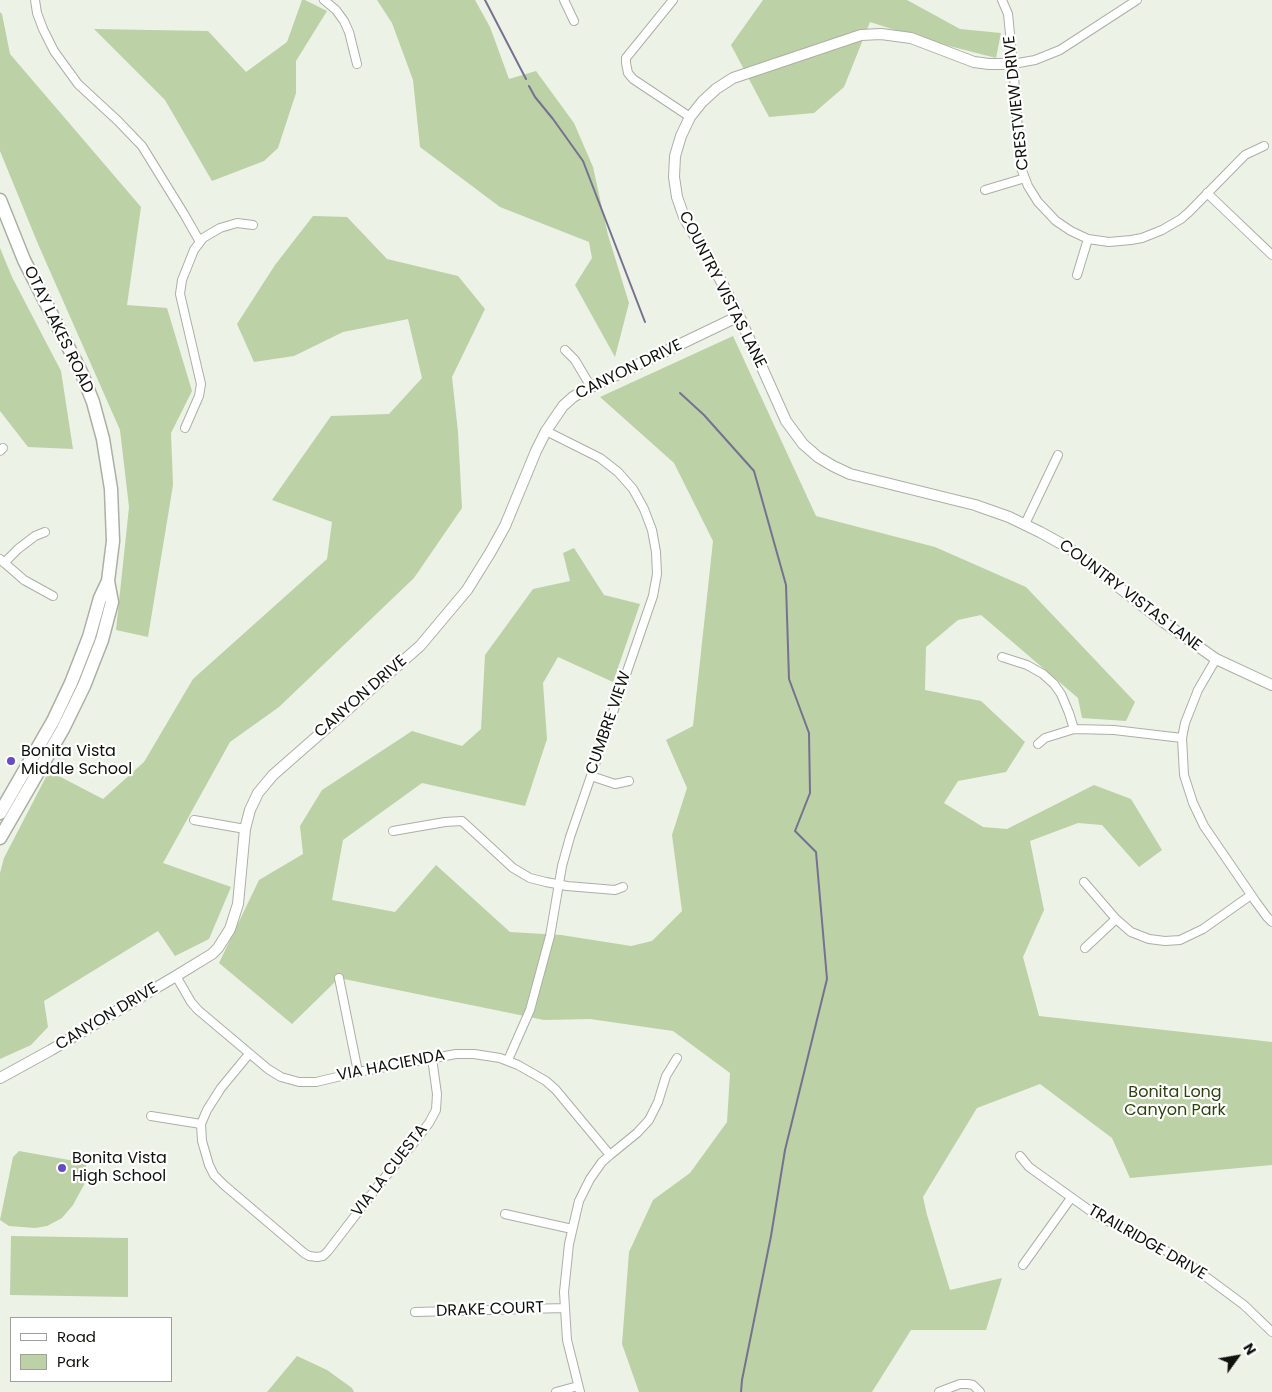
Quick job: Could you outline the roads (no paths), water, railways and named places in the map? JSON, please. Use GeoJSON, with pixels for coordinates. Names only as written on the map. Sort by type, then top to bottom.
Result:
{"type":"FeatureCollection","features":[{"type":"Feature","properties":{"kind":"main road","name":"OTAY LAKES ROAD"},"geometry":{"type":"LineString","coordinates":[[0,200],[24,260],[82,374],[93,402],[103,439],[111,489],[113,541],[108,581],[112,602],[102,640],[84,686],[63,729],[0,838]]}},
{"type":"Feature","properties":{"kind":"main road","name":"OTAY LAKES ROAD"},"geometry":{"type":"LineString","coordinates":[[0,812],[53,721],[71,683],[89,637],[100,598],[108,581]]}},
{"type":"Feature","properties":{"kind":"street"},"geometry":{"type":"LineString","coordinates":[[35,0],[37,13],[54,51],[78,84],[118,120],[142,146],[200,242]]}},
{"type":"Feature","properties":{"kind":"street"},"geometry":{"type":"LineString","coordinates":[[324,0],[336,10],[344,21],[349,32],[357,64]]}},
{"type":"Feature","properties":{"kind":"street"},"geometry":{"type":"LineString","coordinates":[[564,0],[574,21]]}},
{"type":"Feature","properties":{"kind":"street"},"geometry":{"type":"LineString","coordinates":[[672,0],[626,58],[626,63],[628,73],[633,79],[690,117]]}},
{"type":"Feature","properties":{"kind":"street","name":"CRESTVIEW DRIVE"},"geometry":{"type":"LineString","coordinates":[[1002,0],[1008,14],[1014,64],[1021,168],[1038,202],[1050,216],[1064,227],[1088,238],[1109,242],[1120,242],[1149,236],[1181,219],[1245,155],[1264,146]]}},
{"type":"Feature","properties":{"kind":"street","name":"COUNTRY VISTAS LANE"},"geometry":{"type":"LineString","coordinates":[[1137,0],[1060,50],[1035,60],[1014,64],[974,62],[911,38],[881,34],[861,35],[733,78],[709,95],[690,117],[681,136],[675,156],[674,177],[677,197],[688,226],[720,278],[739,316],[786,421],[803,444],[818,457],[850,474],[975,505],[1026,524],[1069,548],[1162,621],[1216,659],[1272,685]]}},
{"type":"Feature","properties":{"kind":"street"},"geometry":{"type":"LineString","coordinates":[[985,190],[1025,178]]}},
{"type":"Feature","properties":{"kind":"street"},"geometry":{"type":"LineString","coordinates":[[1207,193],[1272,255]]}},
{"type":"Feature","properties":{"kind":"street"},"geometry":{"type":"LineString","coordinates":[[185,428],[199,396],[201,384],[180,294],[182,280],[194,250],[203,238],[220,228],[237,223],[253,225]]}},
{"type":"Feature","properties":{"kind":"street"},"geometry":{"type":"LineString","coordinates":[[1077,275],[1088,238]]}},
{"type":"Feature","properties":{"kind":"street","name":"CANYON DRIVE"},"geometry":{"type":"LineString","coordinates":[[0,1078],[176,976],[212,954],[218,948],[230,929],[238,904],[245,829],[250,810],[258,793],[273,775],[417,648],[438,626],[467,590],[505,526],[532,460],[546,431],[559,411],[570,399],[579,393],[739,316]]}},
{"type":"Feature","properties":{"kind":"street"},"geometry":{"type":"LineString","coordinates":[[565,350],[576,360],[591,387]]}},
{"type":"Feature","properties":{"kind":"street","name":"CUMBRE VIEW"},"geometry":{"type":"LineString","coordinates":[[508,1060],[530,1010],[550,936],[558,884],[570,837],[653,596],[657,574],[656,552],[647,514],[626,481],[600,458],[546,431]]}},
{"type":"Feature","properties":{"kind":"street"},"geometry":{"type":"LineString","coordinates":[[1026,524],[1058,456]]}},
{"type":"Feature","properties":{"kind":"street"},"geometry":{"type":"LineString","coordinates":[[45,532],[35,536],[2,561],[24,580],[53,596]]}},
{"type":"Feature","properties":{"kind":"street"},"geometry":{"type":"LineString","coordinates":[[1002,657],[1027,665],[1043,674],[1054,684],[1061,694],[1074,729]]}},
{"type":"Feature","properties":{"kind":"street"},"geometry":{"type":"LineString","coordinates":[[1216,659],[1198,690],[1185,723],[1182,738],[1184,776],[1193,803],[1204,826],[1251,895],[1272,922]]}},
{"type":"Feature","properties":{"kind":"street"},"geometry":{"type":"LineString","coordinates":[[1038,744],[1045,738],[1074,729],[1106,729],[1182,738]]}},
{"type":"Feature","properties":{"kind":"street"},"geometry":{"type":"LineString","coordinates":[[591,776],[615,784],[629,781]]}},
{"type":"Feature","properties":{"kind":"street"},"geometry":{"type":"LineString","coordinates":[[194,820],[245,829]]}},
{"type":"Feature","properties":{"kind":"street"},"geometry":{"type":"LineString","coordinates":[[394,831],[462,821],[513,868],[530,878],[558,884],[615,890],[623,887]]}},
{"type":"Feature","properties":{"kind":"street"},"geometry":{"type":"LineString","coordinates":[[1084,882],[1116,920],[1131,932],[1148,939],[1165,941],[1180,940],[1203,929],[1251,895]]}},
{"type":"Feature","properties":{"kind":"street"},"geometry":{"type":"LineString","coordinates":[[1085,948],[1116,920]]}},
{"type":"Feature","properties":{"kind":"street","name":"VIA HACIENDA"},"geometry":{"type":"LineString","coordinates":[[176,976],[191,1002],[198,1010],[249,1054],[281,1076],[299,1082],[316,1082],[358,1072],[456,1054],[474,1054],[508,1060],[537,1075],[556,1090],[610,1155]]}},
{"type":"Feature","properties":{"kind":"street"},"geometry":{"type":"LineString","coordinates":[[339,978],[358,1072]]}},
{"type":"Feature","properties":{"kind":"street"},"geometry":{"type":"LineString","coordinates":[[151,1116],[201,1124],[207,1110],[221,1088],[249,1054]]}},
{"type":"Feature","properties":{"kind":"street","name":"VIA LA CUESTA"},"geometry":{"type":"LineString","coordinates":[[201,1124],[202,1141],[214,1175],[304,1253],[317,1258],[323,1256],[328,1251],[429,1123],[436,1110],[437,1094],[432,1058]]}},
{"type":"Feature","properties":{"kind":"street"},"geometry":{"type":"LineString","coordinates":[[556,1392],[579,1389],[568,1348],[564,1308],[564,1276],[579,1201],[596,1170],[649,1120],[658,1102],[666,1076],[677,1058]]}},
{"type":"Feature","properties":{"kind":"street","name":"TRAILRIDGE DRIVE"},"geometry":{"type":"LineString","coordinates":[[1020,1156],[1029,1167],[1096,1215],[1182,1259],[1244,1305],[1272,1332]]}},
{"type":"Feature","properties":{"kind":"street"},"geometry":{"type":"LineString","coordinates":[[1023,1265],[1071,1198]]}},
{"type":"Feature","properties":{"kind":"street"},"geometry":{"type":"LineString","coordinates":[[505,1214],[572,1229]]}},
{"type":"Feature","properties":{"kind":"street","name":"DRAKE COURT"},"geometry":{"type":"LineString","coordinates":[[415,1312],[564,1308]]}},
{"type":"Feature","properties":{"kind":"street"},"geometry":{"type":"LineString","coordinates":[[940,1392],[960,1384],[968,1384],[973,1385],[980,1392]]}},
{"type":"Feature","properties":{"kind":"waterway"},"geometry":{"type":"LineString","coordinates":[[485,0],[526,79]]}},
{"type":"Feature","properties":{"kind":"waterway"},"geometry":{"type":"LineString","coordinates":[[529,86],[535,97],[583,161],[645,322]]}},
{"type":"Feature","properties":{"kind":"waterway"},"geometry":{"type":"LineString","coordinates":[[680,393],[704,415],[754,471],[786,585],[789,679],[809,733],[810,793],[795,831],[816,852],[827,979],[785,1150],[771,1236],[741,1392]]}},
{"type":"Feature","properties":{"kind":"place","name":"Bonita Vista Middle School"},"geometry":{"type":"Point","coordinates":[11,761]}},
{"type":"Feature","properties":{"kind":"place","name":"Bonita Vista High School"},"geometry":{"type":"Point","coordinates":[62,1168]}},
{"type":"Feature","properties":{"kind":"park label","name":"Bonita Long Canyon Park"},"geometry":{"type":"Point","coordinates":[1175,1102]}}]}
